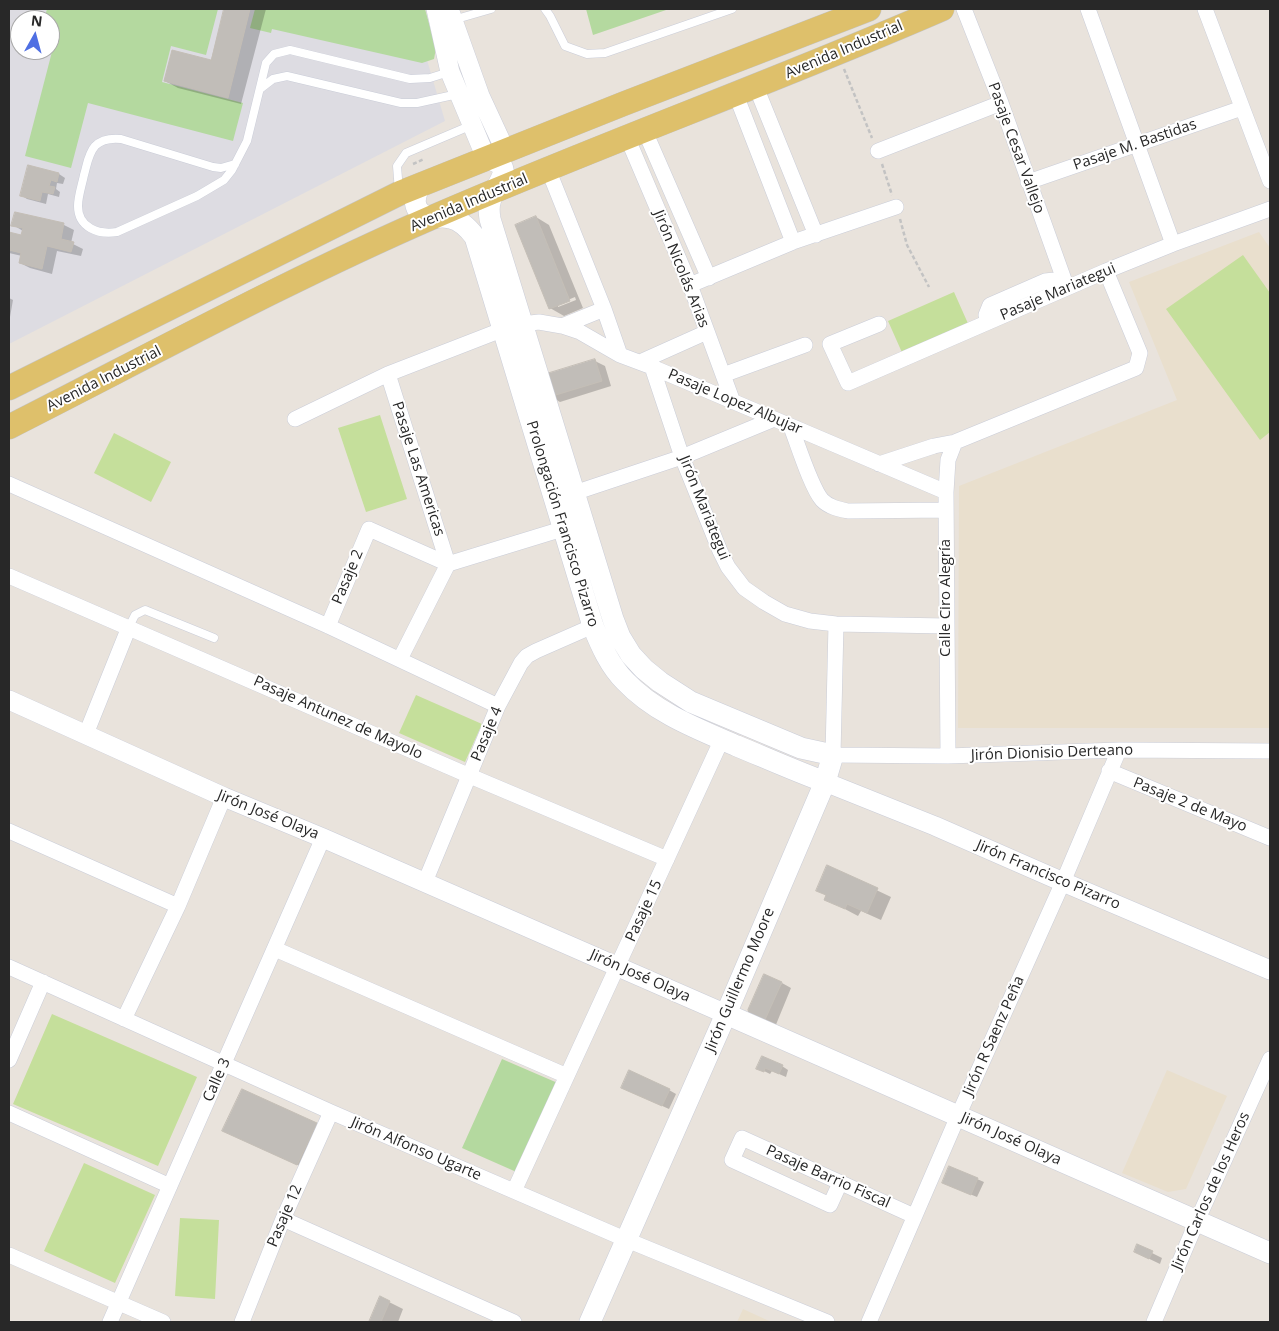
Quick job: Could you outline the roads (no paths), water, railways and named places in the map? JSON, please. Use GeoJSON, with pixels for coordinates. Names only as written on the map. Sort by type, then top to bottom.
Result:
{"type":"FeatureCollection","features":[{"type":"Feature","properties":{"kind":"main road","name":"Avenida Industrial"},"geometry":{"type":"LineString","coordinates":[[9,388],[400,193],[869,9]]}},
{"type":"Feature","properties":{"kind":"main road","name":"Avenida Industrial"},"geometry":{"type":"LineString","coordinates":[[9,427],[344,257],[548,169],[838,54],[942,9]]}},
{"type":"Feature","properties":{"kind":"main road","name":"Prolongación Francisco Pizarro"},"geometry":{"type":"LineString","coordinates":[[496,154],[497,162],[501,165],[503,171],[500,184],[490,200],[490,219],[513,327],[573,525],[620,637],[631,655],[644,669],[691,702],[801,748],[833,755]]}},
{"type":"Feature","properties":{"kind":"main road","name":"Prolongación Francisco Pizarro"},"geometry":{"type":"LineString","coordinates":[[424,183],[417,191],[415,202],[419,211],[428,216],[450,218],[460,222],[469,229],[475,237],[513,327],[574,493],[573,525],[592,626],[611,663],[625,681],[645,699],[682,721],[825,782]]}},
{"type":"Feature","properties":{"kind":"main road","name":"Jirón Guillermo Moore"},"geometry":{"type":"LineString","coordinates":[[590,1322],[726,1014],[825,782],[833,755]]}},
{"type":"Feature","properties":{"kind":"main road","name":"Jirón José Olaya"},"geometry":{"type":"LineString","coordinates":[[726,1014],[1270,1253]]}},
{"type":"Feature","properties":{"kind":"street"},"geometry":{"type":"LineString","coordinates":[[436,9],[450,72],[472,125],[496,154]]}},
{"type":"Feature","properties":{"kind":"street","name":"Pasaje Cesar Vallejo"},"geometry":{"type":"LineString","coordinates":[[964,9],[1001,103],[1066,283]]}},
{"type":"Feature","properties":{"kind":"street"},"geometry":{"type":"LineString","coordinates":[[1088,9],[1173,244]]}},
{"type":"Feature","properties":{"kind":"street"},"geometry":{"type":"LineString","coordinates":[[1205,9],[1270,181]]}},
{"type":"Feature","properties":{"kind":"street"},"geometry":{"type":"LineString","coordinates":[[451,14],[480,96],[496,154]]}},
{"type":"Feature","properties":{"kind":"street"},"geometry":{"type":"LineString","coordinates":[[746,91],[816,235]]}},
{"type":"Feature","properties":{"kind":"street"},"geometry":{"type":"LineString","coordinates":[[746,91],[793,242]]}},
{"type":"Feature","properties":{"kind":"street"},"geometry":{"type":"LineString","coordinates":[[878,151],[1001,103]]}},
{"type":"Feature","properties":{"kind":"street","name":"Pasaje M. Bastidas"},"geometry":{"type":"LineString","coordinates":[[1028,182],[1242,108]]}},
{"type":"Feature","properties":{"kind":"street","name":"Jirón Nicolás Arias"},"geometry":{"type":"LineString","coordinates":[[636,133],[709,278]]}},
{"type":"Feature","properties":{"kind":"street","name":"Jirón Nicolás Arias"},"geometry":{"type":"LineString","coordinates":[[636,133],[732,402]]}},
{"type":"Feature","properties":{"kind":"street"},"geometry":{"type":"LineString","coordinates":[[548,169],[604,309],[620,355]]}},
{"type":"Feature","properties":{"kind":"street"},"geometry":{"type":"LineString","coordinates":[[690,285],[793,242],[896,207]]}},
{"type":"Feature","properties":{"kind":"street","name":"Pasaje Mariategui"},"geometry":{"type":"LineString","coordinates":[[879,324],[830,344],[848,382],[988,322],[1066,283],[1106,271],[1173,244],[1270,209]]}},
{"type":"Feature","properties":{"kind":"street"},"geometry":{"type":"LineString","coordinates":[[879,464],[934,446],[955,442],[1136,368],[1140,353],[1106,271]]}},
{"type":"Feature","properties":{"kind":"street"},"geometry":{"type":"LineString","coordinates":[[562,326],[604,309]]}},
{"type":"Feature","properties":{"kind":"street","name":"Pasaje Lopez Albujar"},"geometry":{"type":"LineString","coordinates":[[295,419],[388,374],[513,327],[539,322],[562,326],[580,332],[620,355],[646,364],[946,492]]}},
{"type":"Feature","properties":{"kind":"street"},"geometry":{"type":"LineString","coordinates":[[646,364],[707,332]]}},
{"type":"Feature","properties":{"kind":"street"},"geometry":{"type":"LineString","coordinates":[[723,375],[805,345]]}},
{"type":"Feature","properties":{"kind":"street","name":"Jirón Mariategui"},"geometry":{"type":"LineString","coordinates":[[646,364],[720,551],[728,567],[744,588],[785,614],[810,620],[836,624],[946,626]]}},
{"type":"Feature","properties":{"kind":"street","name":"Pasaje Las Americas"},"geometry":{"type":"LineString","coordinates":[[388,374],[448,564]]}},
{"type":"Feature","properties":{"kind":"street"},"geometry":{"type":"LineString","coordinates":[[574,493],[682,456],[774,419]]}},
{"type":"Feature","properties":{"kind":"street"},"geometry":{"type":"LineString","coordinates":[[791,427],[816,490],[823,500],[833,508],[848,511],[946,510]]}},
{"type":"Feature","properties":{"kind":"street","name":"Calle Ciro Alegría"},"geometry":{"type":"LineString","coordinates":[[948,756],[946,492],[948,460],[955,442]]}},
{"type":"Feature","properties":{"kind":"street"},"geometry":{"type":"LineString","coordinates":[[9,484],[328,626],[498,706]]}},
{"type":"Feature","properties":{"kind":"street"},"geometry":{"type":"LineString","coordinates":[[400,659],[448,564],[573,525]]}},
{"type":"Feature","properties":{"kind":"street","name":"Pasaje 2"},"geometry":{"type":"LineString","coordinates":[[328,626],[369,529],[448,564]]}},
{"type":"Feature","properties":{"kind":"street","name":"Pasaje Antunez de Mayolo"},"geometry":{"type":"LineString","coordinates":[[9,576],[470,776],[667,859]]}},
{"type":"Feature","properties":{"kind":"street","name":"Jirón Guillermo Moore"},"geometry":{"type":"LineString","coordinates":[[833,755],[836,624]]}},
{"type":"Feature","properties":{"kind":"street","name":"Pasaje 4"},"geometry":{"type":"LineString","coordinates":[[425,882],[498,706],[520,663],[527,656],[592,626]]}},
{"type":"Feature","properties":{"kind":"street"},"geometry":{"type":"LineString","coordinates":[[86,734],[128,627]]}},
{"type":"Feature","properties":{"kind":"street","name":"Jirón José Olaya"},"geometry":{"type":"LineString","coordinates":[[9,700],[224,797],[425,882],[726,1014]]}},
{"type":"Feature","properties":{"kind":"street","name":"Pasaje 15"},"geometry":{"type":"LineString","coordinates":[[514,1191],[722,739]]}},
{"type":"Feature","properties":{"kind":"street","name":"Jirón Dionisio Derteano"},"geometry":{"type":"LineString","coordinates":[[833,755],[948,756],[1118,750],[1270,751]]}},
{"type":"Feature","properties":{"kind":"street","name":"Jirón R Saenz Peña"},"geometry":{"type":"LineString","coordinates":[[869,1322],[958,1116],[1063,882],[1118,750]]}},
{"type":"Feature","properties":{"kind":"street","name":"Pasaje 2 de Mayo"},"geometry":{"type":"LineString","coordinates":[[1109,772],[1270,838]]}},
{"type":"Feature","properties":{"kind":"street","name":"Jirón Francisco Pizarro"},"geometry":{"type":"LineString","coordinates":[[825,782],[935,826],[1270,970]]}},
{"type":"Feature","properties":{"kind":"street"},"geometry":{"type":"LineString","coordinates":[[124,1019],[178,906],[224,797]]}},
{"type":"Feature","properties":{"kind":"street"},"geometry":{"type":"LineString","coordinates":[[9,831],[178,906]]}},
{"type":"Feature","properties":{"kind":"street","name":"Calle 3"},"geometry":{"type":"LineString","coordinates":[[110,1322],[323,838]]}},
{"type":"Feature","properties":{"kind":"street"},"geometry":{"type":"LineString","coordinates":[[275,949],[567,1076]]}},
{"type":"Feature","properties":{"kind":"street","name":"Jirón Alfonso Ugarte"},"geometry":{"type":"LineString","coordinates":[[9,967],[331,1112],[626,1240],[827,1322]]}},
{"type":"Feature","properties":{"kind":"street"},"geometry":{"type":"LineString","coordinates":[[9,1060],[43,982]]}},
{"type":"Feature","properties":{"kind":"street","name":"Jirón Carlos de los Heros"},"geometry":{"type":"LineString","coordinates":[[1154,1322],[1270,1059]]}},
{"type":"Feature","properties":{"kind":"street","name":"Pasaje 12"},"geometry":{"type":"LineString","coordinates":[[242,1322],[283,1219],[331,1112]]}},
{"type":"Feature","properties":{"kind":"street"},"geometry":{"type":"LineString","coordinates":[[9,1113],[170,1186]]}},
{"type":"Feature","properties":{"kind":"street","name":"Pasaje Barrio Fiscal"},"geometry":{"type":"LineString","coordinates":[[840,1182],[830,1205],[732,1160],[742,1138],[840,1182],[914,1216]]}},
{"type":"Feature","properties":{"kind":"street"},"geometry":{"type":"LineString","coordinates":[[283,1219],[514,1322]]}},
{"type":"Feature","properties":{"kind":"street"},"geometry":{"type":"LineString","coordinates":[[9,1255],[163,1322]]}},
{"type":"Feature","properties":{"kind":"lane"},"geometry":{"type":"LineString","coordinates":[[451,14],[491,9]]}},
{"type":"Feature","properties":{"kind":"lane"},"geometry":{"type":"LineString","coordinates":[[545,9],[565,46],[587,54],[605,53],[732,9]]}},
{"type":"Feature","properties":{"kind":"lane"},"geometry":{"type":"LineString","coordinates":[[235,164],[221,168],[214,167],[121,139],[106,140],[99,143],[90,153],[78,198],[78,211],[83,222],[94,231],[109,234],[218,185],[229,175],[235,164],[247,141],[263,69],[274,54],[284,50],[410,79],[430,78],[450,72]]}},
{"type":"Feature","properties":{"kind":"lane"},"geometry":{"type":"LineString","coordinates":[[260,88],[273,79],[287,76],[401,103],[417,103],[460,94]]}},
{"type":"Feature","properties":{"kind":"lane"},"geometry":{"type":"LineString","coordinates":[[400,193],[397,166],[406,153],[472,125]]}},
{"type":"Feature","properties":{"kind":"lane"},"geometry":{"type":"LineString","coordinates":[[128,627],[135,614],[146,610],[214,638]]}}]}
